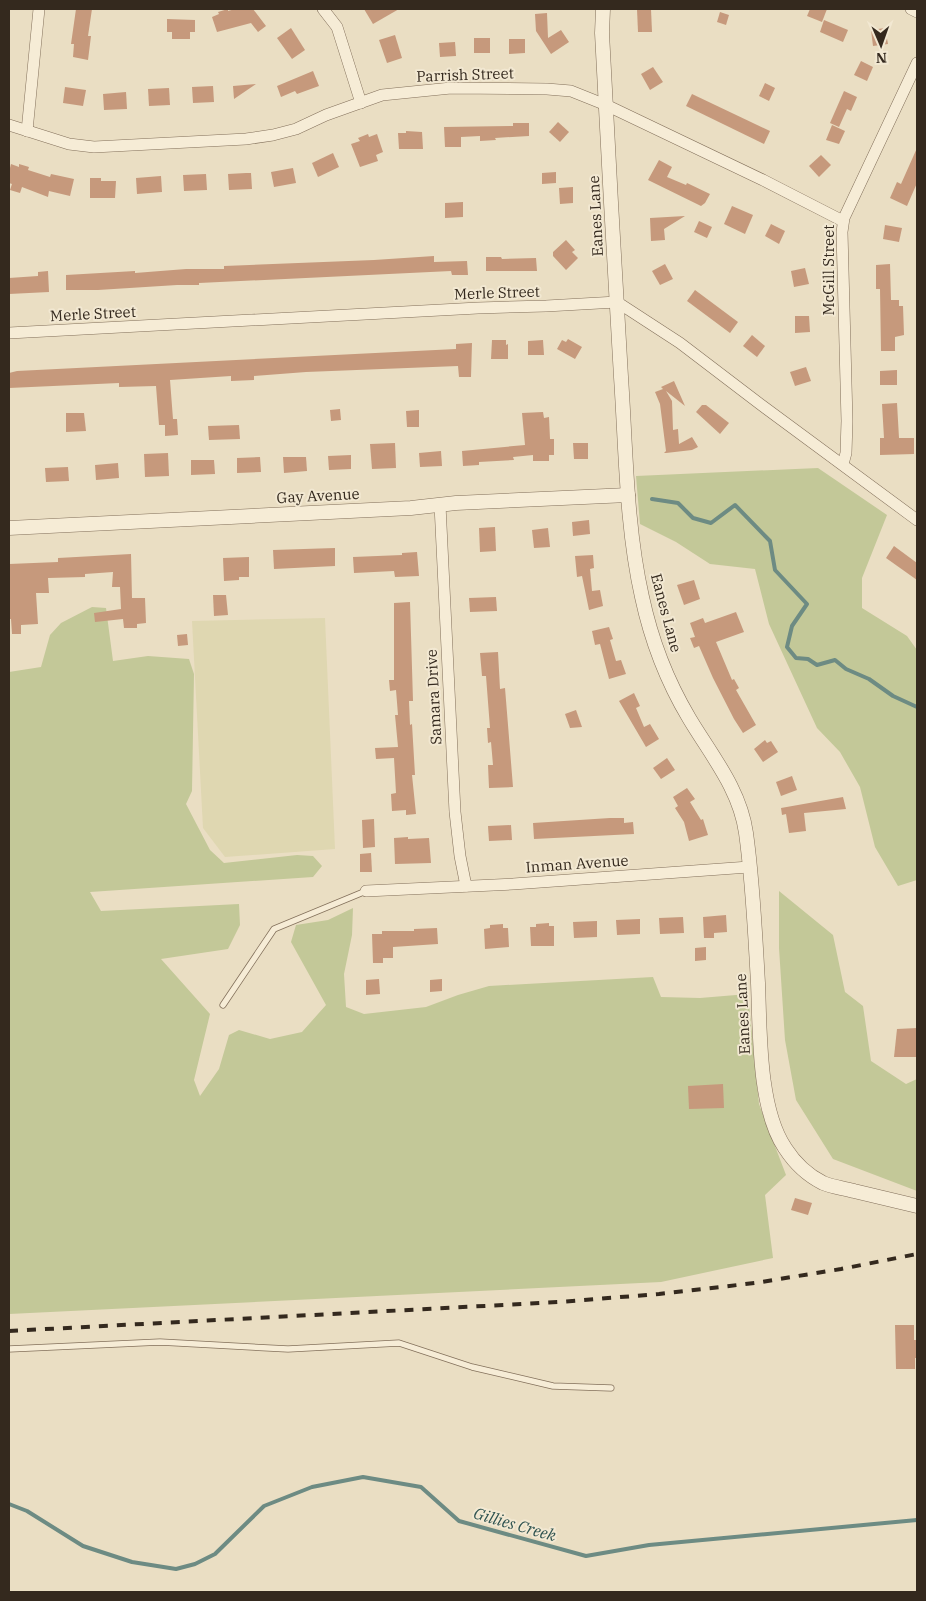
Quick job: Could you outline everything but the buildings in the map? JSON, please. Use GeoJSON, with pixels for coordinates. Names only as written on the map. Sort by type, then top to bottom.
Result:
{"type":"FeatureCollection","features":[{"type":"Feature","properties":{"kind":"street"},"geometry":{"type":"LineString","coordinates":[[27,130],[39,9]]}},
{"type":"Feature","properties":{"kind":"street"},"geometry":{"type":"LineString","coordinates":[[323,9],[337,27],[360,103]]}},
{"type":"Feature","properties":{"kind":"street","name":"Eanes Lane"},"geometry":{"type":"LineString","coordinates":[[603,9],[602,33],[617,302],[628,495],[633,546],[642,597],[653,636],[675,691],[688,717],[729,781],[740,804],[750,867],[761,1059],[771,1117],[782,1144],[797,1164],[823,1183],[917,1206]]}},
{"type":"Feature","properties":{"kind":"street"},"geometry":{"type":"LineString","coordinates":[[911,9],[917,12]]}},
{"type":"Feature","properties":{"kind":"street","name":"McGill Street"},"geometry":{"type":"LineString","coordinates":[[842,464],[846,453],[847,421],[843,222],[917,63]]}},
{"type":"Feature","properties":{"kind":"street","name":"Parrish Street"},"geometry":{"type":"LineString","coordinates":[[9,125],[69,144],[94,148],[246,139],[296,129],[382,95],[451,88],[571,91],[606,105],[763,180],[843,222]]}},
{"type":"Feature","properties":{"kind":"street"},"geometry":{"type":"LineString","coordinates":[[617,302],[680,343],[917,520]]}},
{"type":"Feature","properties":{"kind":"street","name":"Merle Street"},"geometry":{"type":"LineString","coordinates":[[9,333],[617,302]]}},
{"type":"Feature","properties":{"kind":"street","name":"Gay Avenue"},"geometry":{"type":"LineString","coordinates":[[9,528],[628,495]]}},
{"type":"Feature","properties":{"kind":"street","name":"Samara Drive"},"geometry":{"type":"LineString","coordinates":[[440,505],[455,812],[460,856],[466,886]]}},
{"type":"Feature","properties":{"kind":"street","name":"Inman Avenue"},"geometry":{"type":"LineString","coordinates":[[366,891],[750,867]]}},
{"type":"Feature","properties":{"kind":"lane"},"geometry":{"type":"LineString","coordinates":[[223,1005],[274,929],[366,891]]}},
{"type":"Feature","properties":{"kind":"lane"},"geometry":{"type":"LineString","coordinates":[[9,1349],[160,1342],[288,1349],[399,1343],[472,1368],[553,1386],[611,1388]]}},
{"type":"Feature","properties":{"kind":"shaded area"},"geometry":{"type":"Polygon","coordinates":[[[325,618],[335,849],[225,857],[203,828],[192,621],[325,618]]]}},
{"type":"Feature","properties":{"kind":"green space"},"geometry":{"type":"Polygon","coordinates":[[[818,468],[887,515],[862,578],[862,608],[907,636],[917,650],[917,880],[898,886],[875,847],[860,787],[840,752],[817,728],[769,624],[755,569],[710,564],[676,542],[640,524],[636,476],[818,468]]]}},
{"type":"Feature","properties":{"kind":"green space"},"geometry":{"type":"Polygon","coordinates":[[[92,607],[106,608],[113,661],[148,656],[189,659],[194,674],[192,791],[186,804],[210,850],[224,863],[297,855],[313,856],[322,866],[313,877],[90,892],[101,911],[239,904],[240,925],[228,949],[161,959],[210,1014],[194,1080],[200,1096],[219,1069],[229,1035],[239,1030],[270,1039],[302,1032],[326,1005],[291,942],[296,925],[328,920],[353,908],[352,935],[344,974],[346,1007],[364,1014],[426,1007],[489,986],[653,977],[661,997],[700,998],[748,994],[759,1104],[786,1175],[765,1195],[773,1258],[661,1282],[9,1314],[9,672],[41,667],[50,635],[61,623],[92,607]]]}},
{"type":"Feature","properties":{"kind":"green space"},"geometry":{"type":"Polygon","coordinates":[[[779,891],[833,935],[845,992],[863,1006],[871,1061],[906,1084],[917,1079],[917,1191],[833,1159],[796,1100],[785,1040],[779,948],[779,891]]]}},
{"type":"Feature","properties":{"kind":"waterway"},"geometry":{"type":"LineString","coordinates":[[652,499],[678,503],[693,518],[711,523],[735,505],[770,541],[775,570],[807,604],[792,626],[787,647],[796,658],[808,659],[817,665],[835,660],[846,669],[869,679],[893,696],[917,707]]}},
{"type":"Feature","properties":{"kind":"waterway","name":"Gillies Creek"},"geometry":{"type":"LineString","coordinates":[[9,1504],[27,1511],[83,1546],[132,1562],[176,1569],[195,1564],[215,1554],[264,1506],[312,1487],[363,1477],[421,1487],[459,1521],[586,1556],[649,1545],[917,1520]]}},
{"type":"Feature","properties":{"kind":"railway"},"geometry":{"type":"LineString","coordinates":[[9,1331],[559,1302],[659,1294],[755,1283],[917,1254]]}}]}
